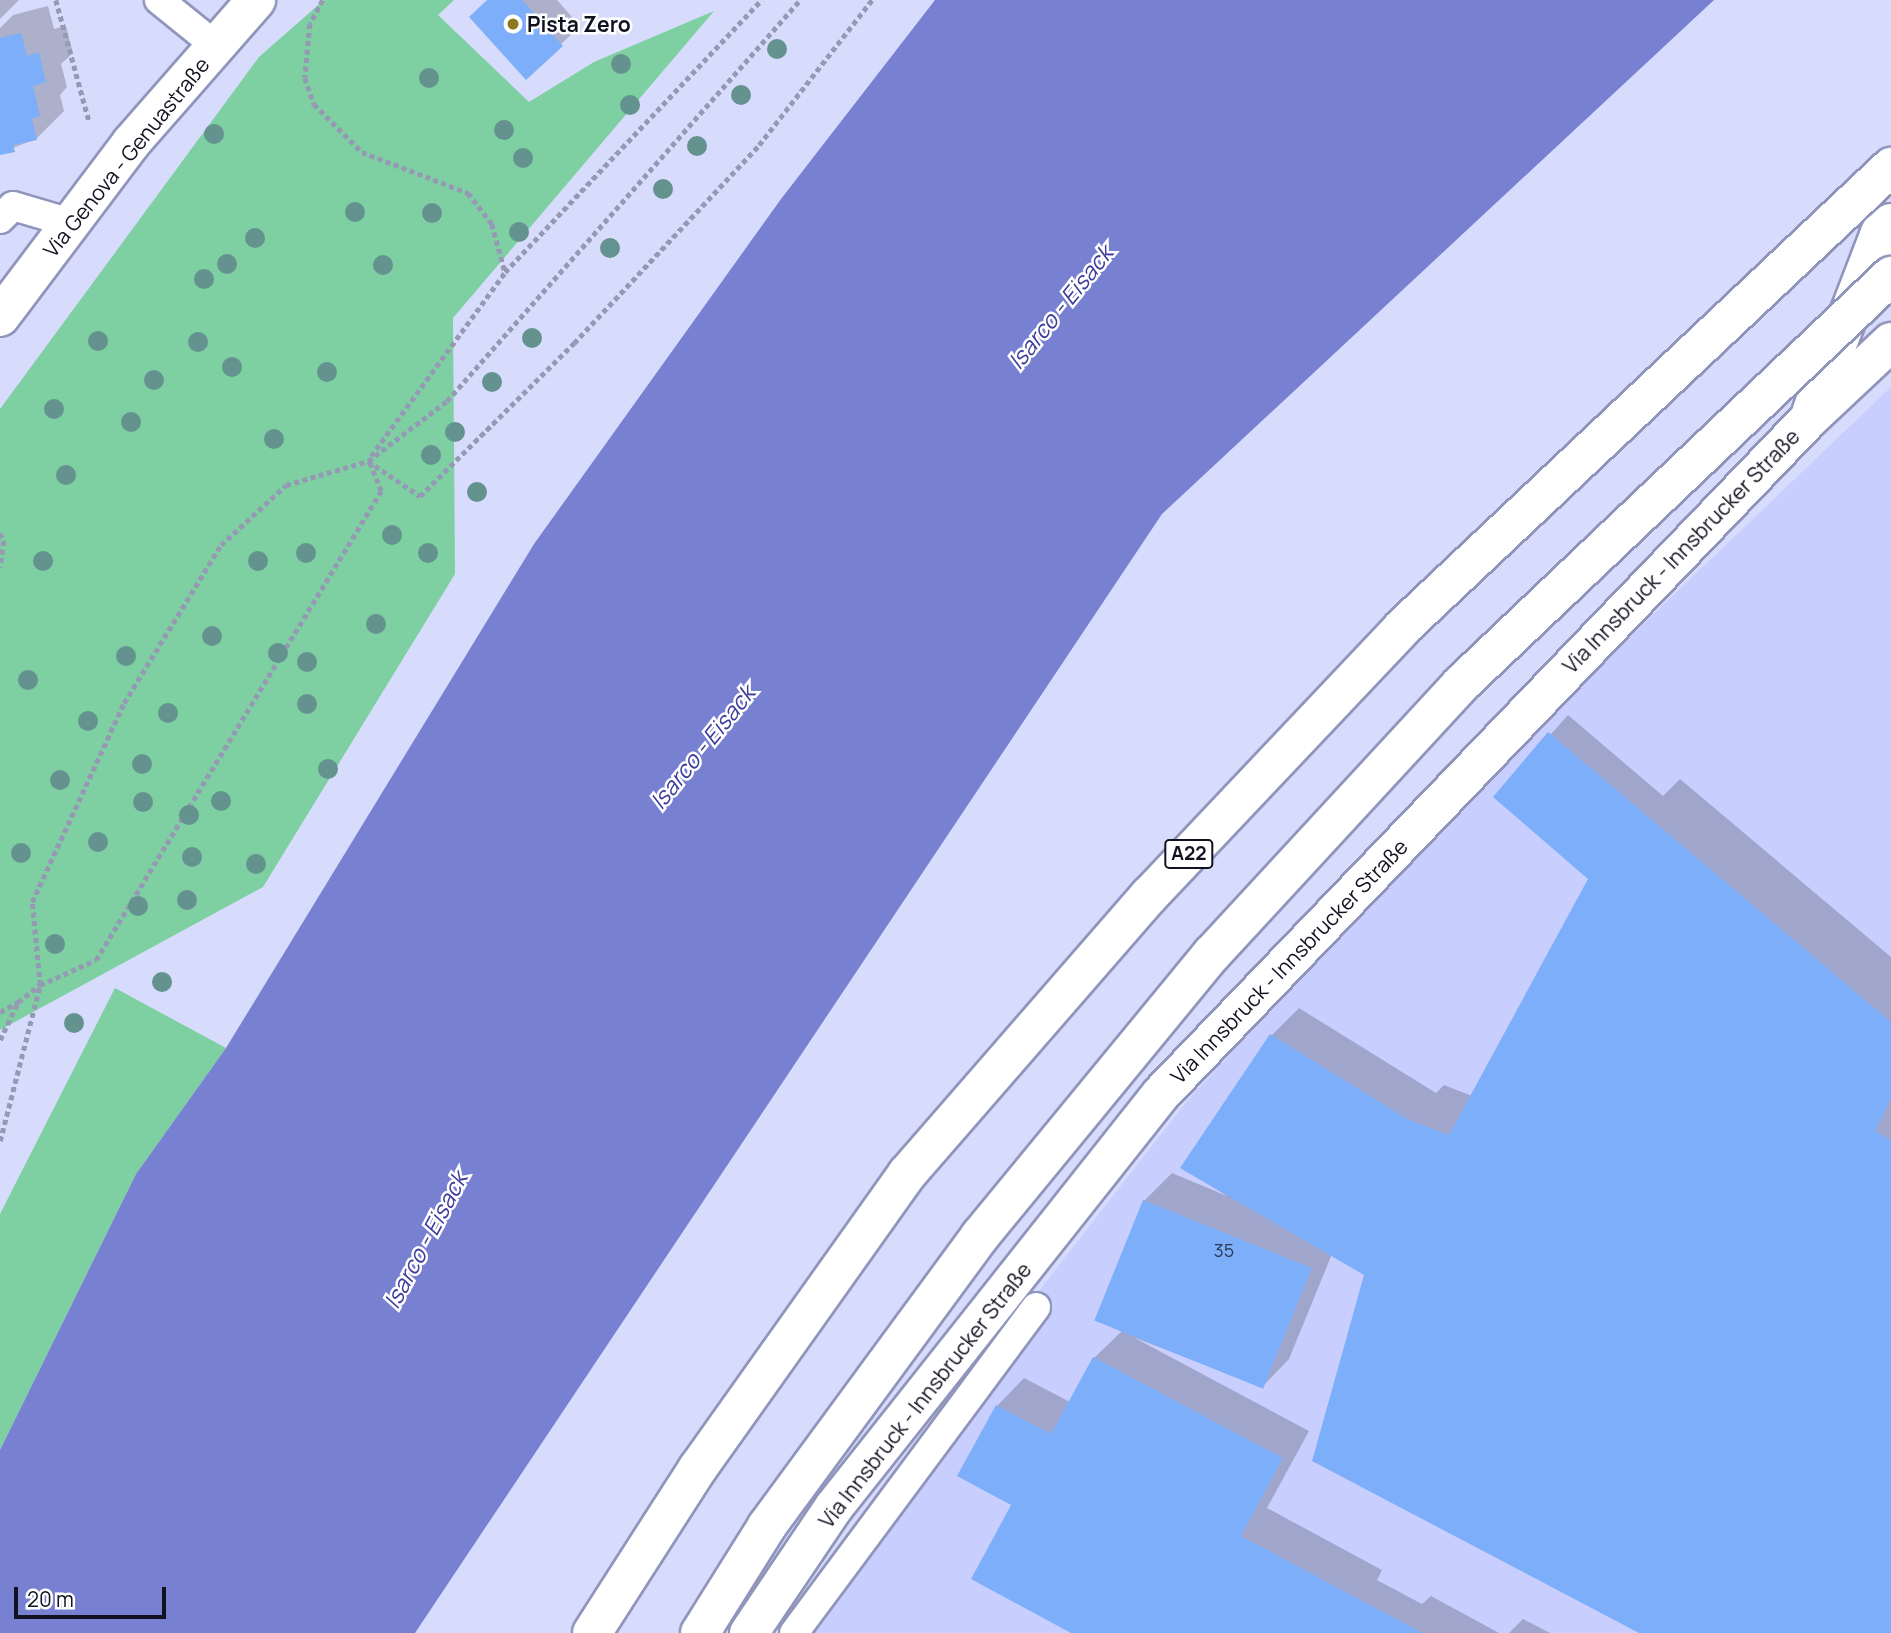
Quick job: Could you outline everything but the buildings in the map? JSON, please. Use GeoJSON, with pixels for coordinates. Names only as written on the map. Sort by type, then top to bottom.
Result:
{"type":"FeatureCollection","features":[{"type":"Feature","properties":{"kind":"main road","name":"Via Genova - Genuastraße"},"geometry":{"type":"LineString","coordinates":[[0,317],[131,143],[256,0]]}},
{"type":"Feature","properties":{"kind":"main road","name":"A22"},"geometry":{"type":"LineString","coordinates":[[592,1633],[698,1468],[908,1174],[1149,896],[1403,627],[1891,167]]}},
{"type":"Feature","properties":{"kind":"main road"},"geometry":{"type":"LineString","coordinates":[[1808,420],[1880,233],[1891,223]]}},
{"type":"Feature","properties":{"kind":"main road"},"geometry":{"type":"LineString","coordinates":[[700,1633],[767,1526],[980,1237],[1212,954],[1461,684],[1891,276]]}},
{"type":"Feature","properties":{"kind":"main road","name":"Via Innsbruck - Innsbrucker Straße"},"geometry":{"type":"LineString","coordinates":[[749,1633],[834,1507],[1161,1094],[1808,420],[1891,342]]}},
{"type":"Feature","properties":{"kind":"lane"},"geometry":{"type":"LineString","coordinates":[[159,0],[216,46]]}},
{"type":"Feature","properties":{"kind":"lane"},"geometry":{"type":"LineString","coordinates":[[0,219],[13,206],[71,223]]}},
{"type":"Feature","properties":{"kind":"lane"},"geometry":{"type":"LineString","coordinates":[[794,1633],[1036,1307]]}},
{"type":"Feature","properties":{"kind":"path"},"geometry":{"type":"LineString","coordinates":[[56,0],[90,127],[131,143]]}},
{"type":"Feature","properties":{"kind":"path"},"geometry":{"type":"LineString","coordinates":[[323,0],[310,24],[305,78],[314,104],[362,152],[468,192],[492,224],[505,272]]}},
{"type":"Feature","properties":{"kind":"path"},"geometry":{"type":"LineString","coordinates":[[368,461],[505,272],[761,0]]}},
{"type":"Feature","properties":{"kind":"path"},"geometry":{"type":"LineString","coordinates":[[0,1141],[40,985],[32,902],[124,703],[221,545],[286,485],[368,461],[447,401],[800,0]]}},
{"type":"Feature","properties":{"kind":"path"},"geometry":{"type":"LineString","coordinates":[[368,461],[420,496],[574,343],[759,145],[872,0]]}},
{"type":"Feature","properties":{"kind":"path"},"geometry":{"type":"LineString","coordinates":[[0,1012],[40,985],[96,960],[381,491],[368,461]]}},
{"type":"Feature","properties":{"kind":"path"},"geometry":{"type":"LineString","coordinates":[[0,533],[4,541],[0,568]]}},
{"type":"Feature","properties":{"kind":"path"},"geometry":{"type":"LineString","coordinates":[[0,1040],[18,1002]]}},
{"type":"Feature","properties":{"kind":"shaded area"},"geometry":{"type":"Polygon","coordinates":[[[1891,387],[1891,1633],[787,1633],[957,1396],[1186,1102],[1499,762],[1891,387]]]}},
{"type":"Feature","properties":{"kind":"green space"},"geometry":{"type":"Polygon","coordinates":[[[324,0],[454,0],[438,15],[529,102],[594,62],[714,11],[453,318],[455,574],[263,887],[0,1030],[0,409],[259,57],[324,0]]]}},
{"type":"Feature","properties":{"kind":"green space"},"geometry":{"type":"Polygon","coordinates":[[[115,988],[226,1048],[136,1174],[0,1450],[0,1214],[115,988]]]}},
{"type":"Feature","properties":{"kind":"water","name":"Isarco - Eisack"},"geometry":{"type":"Polygon","coordinates":[[[935,0],[1714,0],[1162,514],[415,1633],[0,1633],[0,1450],[136,1174],[226,1048],[534,544],[781,199],[935,0]]]}},
{"type":"Feature","properties":{"kind":"place","name":"Pista Zero"},"geometry":{"type":"Point","coordinates":[513,24]}}]}
